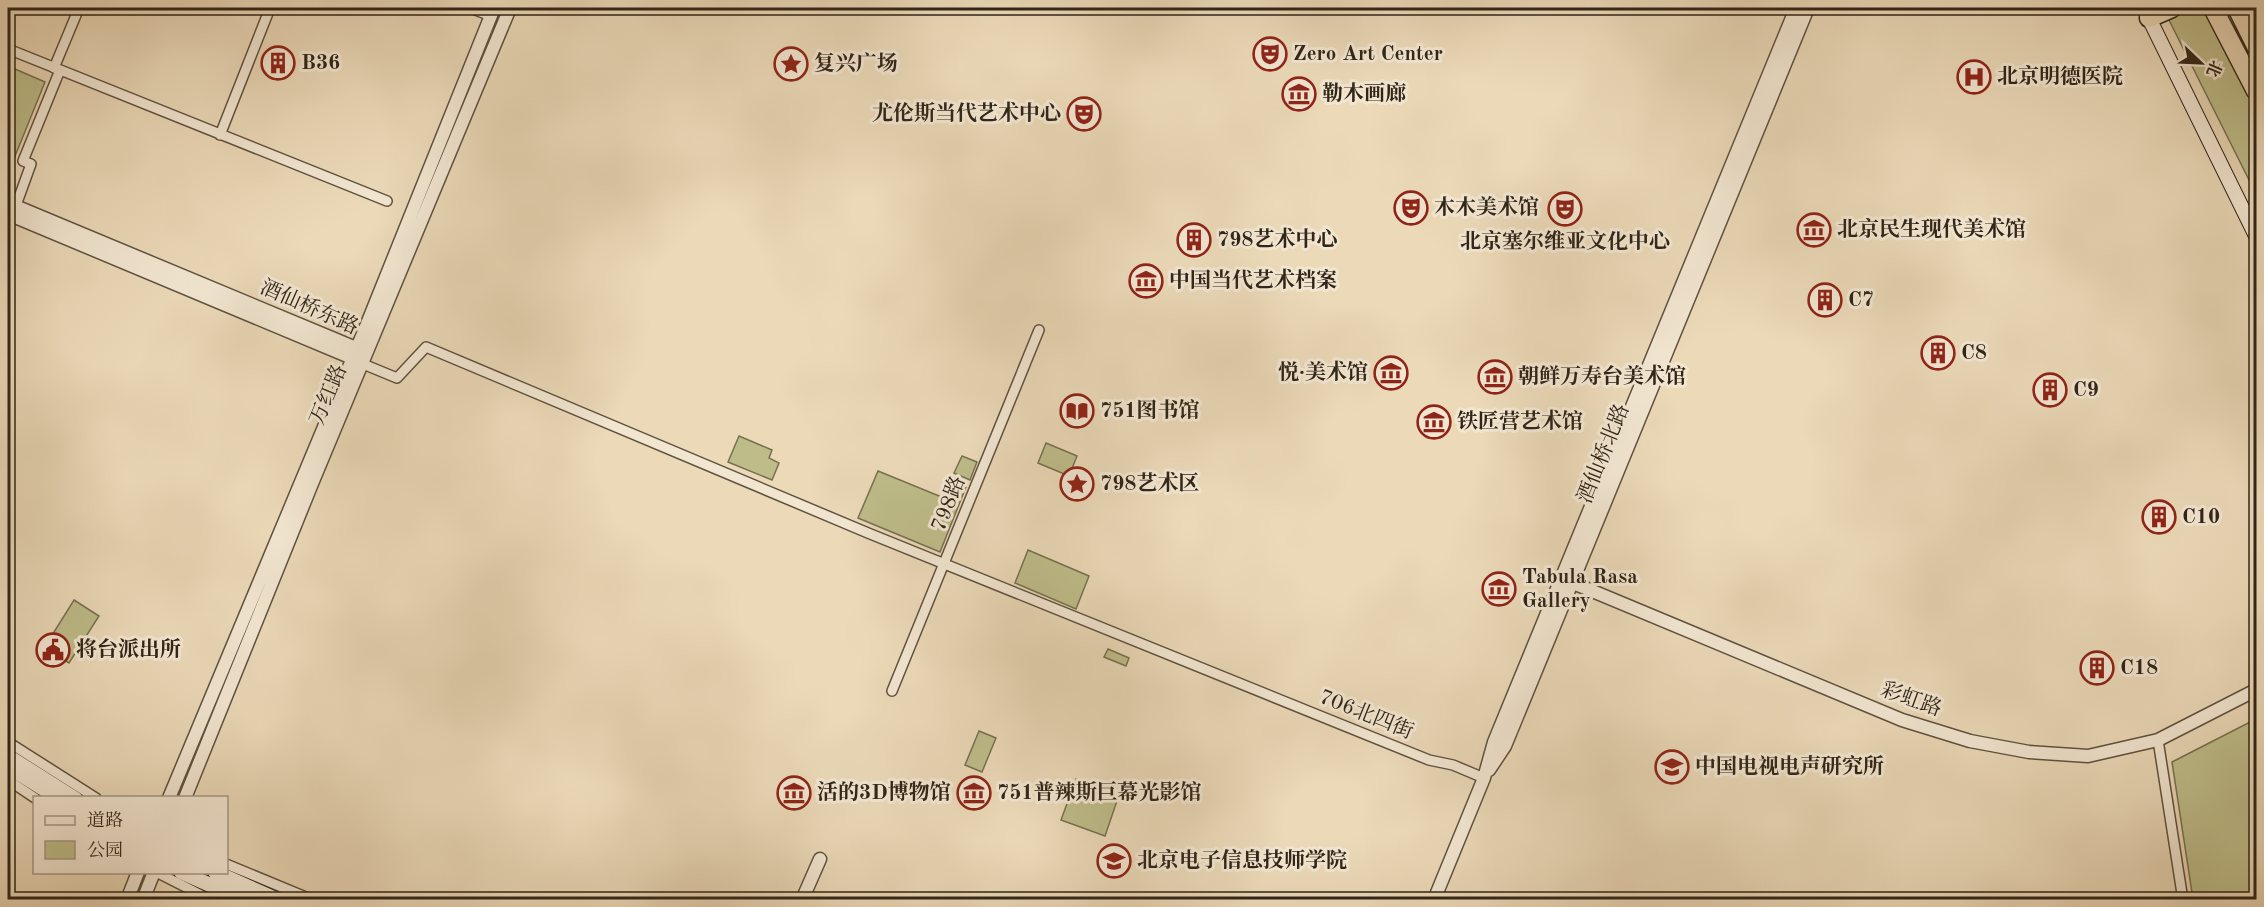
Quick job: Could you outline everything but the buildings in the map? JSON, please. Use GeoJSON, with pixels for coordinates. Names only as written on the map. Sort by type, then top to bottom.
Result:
{"type":"FeatureCollection","features":[{"type":"Feature","properties":{"kind":"highway"},"geometry":{"type":"LineString","coordinates":[[2146,13],[2172,8]]}},
{"type":"Feature","properties":{"kind":"highway"},"geometry":{"type":"LineString","coordinates":[[2213,8],[2256,91]]}},
{"type":"Feature","properties":{"kind":"highway"},"geometry":{"type":"LineString","coordinates":[[2237,8],[2256,46]]}},
{"type":"Feature","properties":{"kind":"main road"},"geometry":{"type":"LineString","coordinates":[[2146,13],[2256,236]]}},
{"type":"Feature","properties":{"kind":"main road"},"geometry":{"type":"LineString","coordinates":[[183,874],[244,900]]}},
{"type":"Feature","properties":{"kind":"main road"},"geometry":{"type":"LineString","coordinates":[[217,874],[278,900]]}},
{"type":"Feature","properties":{"kind":"street"},"geometry":{"type":"LineString","coordinates":[[11,210],[31,164],[22,161],[79,8]]}},
{"type":"Feature","properties":{"kind":"street"},"geometry":{"type":"LineString","coordinates":[[220,135],[270,8]]}},
{"type":"Feature","properties":{"kind":"street"},"geometry":{"type":"LineString","coordinates":[[471,8],[493,12]]}},
{"type":"Feature","properties":{"kind":"street","name":"万红路"},"geometry":{"type":"LineString","coordinates":[[170,796],[357,356],[510,8]]}},
{"type":"Feature","properties":{"kind":"street","name":"酒仙桥北路"},"geometry":{"type":"LineString","coordinates":[[1434,900],[1484,778],[1505,746],[1567,581],[1796,8]]}},
{"type":"Feature","properties":{"kind":"street","name":"酒仙桥北路"},"geometry":{"type":"LineString","coordinates":[[1567,581],[1808,8]]}},
{"type":"Feature","properties":{"kind":"street","name":"万红路"},"geometry":{"type":"LineString","coordinates":[[186,796],[311,486],[357,356],[493,12]]}},
{"type":"Feature","properties":{"kind":"street"},"geometry":{"type":"LineString","coordinates":[[8,49],[387,201]]}},
{"type":"Feature","properties":{"kind":"street","name":"酒仙桥东路"},"geometry":{"type":"LineString","coordinates":[[11,210],[357,356]]}},
{"type":"Feature","properties":{"kind":"street","name":"798路"},"geometry":{"type":"LineString","coordinates":[[892,691],[1039,330]]}},
{"type":"Feature","properties":{"kind":"street","name":"706北四街"},"geometry":{"type":"LineString","coordinates":[[357,356],[397,378],[426,347],[824,515],[1429,760],[1453,765],[1484,778]]}},
{"type":"Feature","properties":{"kind":"street","name":"彩虹路"},"geometry":{"type":"LineString","coordinates":[[1567,581],[1902,720],[1970,741],[2029,752],[2088,756],[2158,740],[2256,690]]}},
{"type":"Feature","properties":{"kind":"street"},"geometry":{"type":"LineString","coordinates":[[2158,740],[2183,900]]}},
{"type":"Feature","properties":{"kind":"street"},"geometry":{"type":"LineString","coordinates":[[8,742],[93,796]]}},
{"type":"Feature","properties":{"kind":"street"},"geometry":{"type":"LineString","coordinates":[[8,755],[73,796]]}},
{"type":"Feature","properties":{"kind":"street"},"geometry":{"type":"LineString","coordinates":[[8,768],[53,796]]}},
{"type":"Feature","properties":{"kind":"street"},"geometry":{"type":"LineString","coordinates":[[8,780],[33,797]]}},
{"type":"Feature","properties":{"kind":"street"},"geometry":{"type":"LineString","coordinates":[[802,900],[820,859]]}},
{"type":"Feature","properties":{"kind":"street"},"geometry":{"type":"LineString","coordinates":[[228,865],[313,900]]}},
{"type":"Feature","properties":{"kind":"street"},"geometry":{"type":"LineString","coordinates":[[127,900],[138,874]]}},
{"type":"Feature","properties":{"kind":"street"},"geometry":{"type":"LineString","coordinates":[[143,900],[155,874]]}},
{"type":"Feature","properties":{"kind":"street"},"geometry":{"type":"LineString","coordinates":[[157,874],[211,900]]}},
{"type":"Feature","properties":{"kind":"green space"},"geometry":{"type":"Polygon","coordinates":[[[2163,8],[2205,8],[2256,104],[2256,194],[2163,8]]]}},
{"type":"Feature","properties":{"kind":"green space"},"geometry":{"type":"Polygon","coordinates":[[[8,66],[45,82],[9,171],[8,171],[8,66]]]}},
{"type":"Feature","properties":{"kind":"green space"},"geometry":{"type":"Polygon","coordinates":[[[739,436],[772,450],[769,458],[779,463],[772,480],[728,462],[739,436]]]}},
{"type":"Feature","properties":{"kind":"green space"},"geometry":{"type":"Polygon","coordinates":[[[1046,443],[1077,456],[1069,476],[1038,463],[1046,443]]]}},
{"type":"Feature","properties":{"kind":"green space"},"geometry":{"type":"Polygon","coordinates":[[[962,456],[977,462],[970,480],[954,473],[962,456]]]}},
{"type":"Feature","properties":{"kind":"green space"},"geometry":{"type":"Polygon","coordinates":[[[878,471],[944,498],[951,481],[966,487],[940,552],[858,518],[878,471]]]}},
{"type":"Feature","properties":{"kind":"green space"},"geometry":{"type":"Polygon","coordinates":[[[1028,550],[1089,576],[1076,609],[1015,583],[1028,550]]]}},
{"type":"Feature","properties":{"kind":"green space"},"geometry":{"type":"Polygon","coordinates":[[[74,600],[99,616],[69,663],[44,648],[74,600]]]}},
{"type":"Feature","properties":{"kind":"green space"},"geometry":{"type":"Polygon","coordinates":[[[1108,649],[1129,658],[1126,666],[1104,657],[1108,649]]]}},
{"type":"Feature","properties":{"kind":"green space"},"geometry":{"type":"Polygon","coordinates":[[[2256,719],[2256,899],[2193,899],[2172,762],[2256,719]]]}},
{"type":"Feature","properties":{"kind":"green space"},"geometry":{"type":"Polygon","coordinates":[[[979,731],[996,738],[982,772],[965,765],[979,731]]]}},
{"type":"Feature","properties":{"kind":"green space"},"geometry":{"type":"Polygon","coordinates":[[[1076,779],[1119,795],[1105,836],[1061,820],[1076,779]]]}},
{"type":"Feature","properties":{"kind":"place","name":"Zero Art Center"},"geometry":{"type":"Point","coordinates":[1270,54]}},
{"type":"Feature","properties":{"kind":"place","name":"B36"},"geometry":{"type":"Point","coordinates":[278,63]}},
{"type":"Feature","properties":{"kind":"place","name":"复兴广场"},"geometry":{"type":"Point","coordinates":[791,64]}},
{"type":"Feature","properties":{"kind":"place","name":"北京明德医院"},"geometry":{"type":"Point","coordinates":[1974,77]}},
{"type":"Feature","properties":{"kind":"place","name":"勒木画廊"},"geometry":{"type":"Point","coordinates":[1299,94]}},
{"type":"Feature","properties":{"kind":"place","name":"尤伦斯当代艺术中心"},"geometry":{"type":"Point","coordinates":[1084,114]}},
{"type":"Feature","properties":{"kind":"place","name":"木木美术馆"},"geometry":{"type":"Point","coordinates":[1411,208]}},
{"type":"Feature","properties":{"kind":"place","name":"北京塞尔维亚文化中心"},"geometry":{"type":"Point","coordinates":[1565,209]}},
{"type":"Feature","properties":{"kind":"place","name":"北京民生现代美术馆"},"geometry":{"type":"Point","coordinates":[1814,230]}},
{"type":"Feature","properties":{"kind":"place","name":"798艺术中心"},"geometry":{"type":"Point","coordinates":[1194,240]}},
{"type":"Feature","properties":{"kind":"place","name":"中国当代艺术档案"},"geometry":{"type":"Point","coordinates":[1146,281]}},
{"type":"Feature","properties":{"kind":"place","name":"C7"},"geometry":{"type":"Point","coordinates":[1825,300]}},
{"type":"Feature","properties":{"kind":"place","name":"C8"},"geometry":{"type":"Point","coordinates":[1938,353]}},
{"type":"Feature","properties":{"kind":"place","name":"悦·美术馆"},"geometry":{"type":"Point","coordinates":[1391,373]}},
{"type":"Feature","properties":{"kind":"place","name":"朝鲜万寿台美术馆"},"geometry":{"type":"Point","coordinates":[1495,377]}},
{"type":"Feature","properties":{"kind":"place","name":"C9"},"geometry":{"type":"Point","coordinates":[2050,390]}},
{"type":"Feature","properties":{"kind":"place","name":"751图书馆"},"geometry":{"type":"Point","coordinates":[1077,411]}},
{"type":"Feature","properties":{"kind":"place","name":"铁匠营艺术馆"},"geometry":{"type":"Point","coordinates":[1434,422]}},
{"type":"Feature","properties":{"kind":"place","name":"798艺术区"},"geometry":{"type":"Point","coordinates":[1077,484]}},
{"type":"Feature","properties":{"kind":"place","name":"C10"},"geometry":{"type":"Point","coordinates":[2159,517]}},
{"type":"Feature","properties":{"kind":"place","name":"Tabula Rasa Gallery"},"geometry":{"type":"Point","coordinates":[1499,589]}},
{"type":"Feature","properties":{"kind":"place","name":"将台派出所"},"geometry":{"type":"Point","coordinates":[53,650]}},
{"type":"Feature","properties":{"kind":"place","name":"C18"},"geometry":{"type":"Point","coordinates":[2097,668]}},
{"type":"Feature","properties":{"kind":"place","name":"中国电视电声研究所"},"geometry":{"type":"Point","coordinates":[1672,767]}},
{"type":"Feature","properties":{"kind":"place","name":"活的3D博物馆"},"geometry":{"type":"Point","coordinates":[794,793]}},
{"type":"Feature","properties":{"kind":"place","name":"751普辣斯巨幕光影馆"},"geometry":{"type":"Point","coordinates":[974,793]}},
{"type":"Feature","properties":{"kind":"place","name":"北京电子信息技师学院"},"geometry":{"type":"Point","coordinates":[1114,861]}}]}
